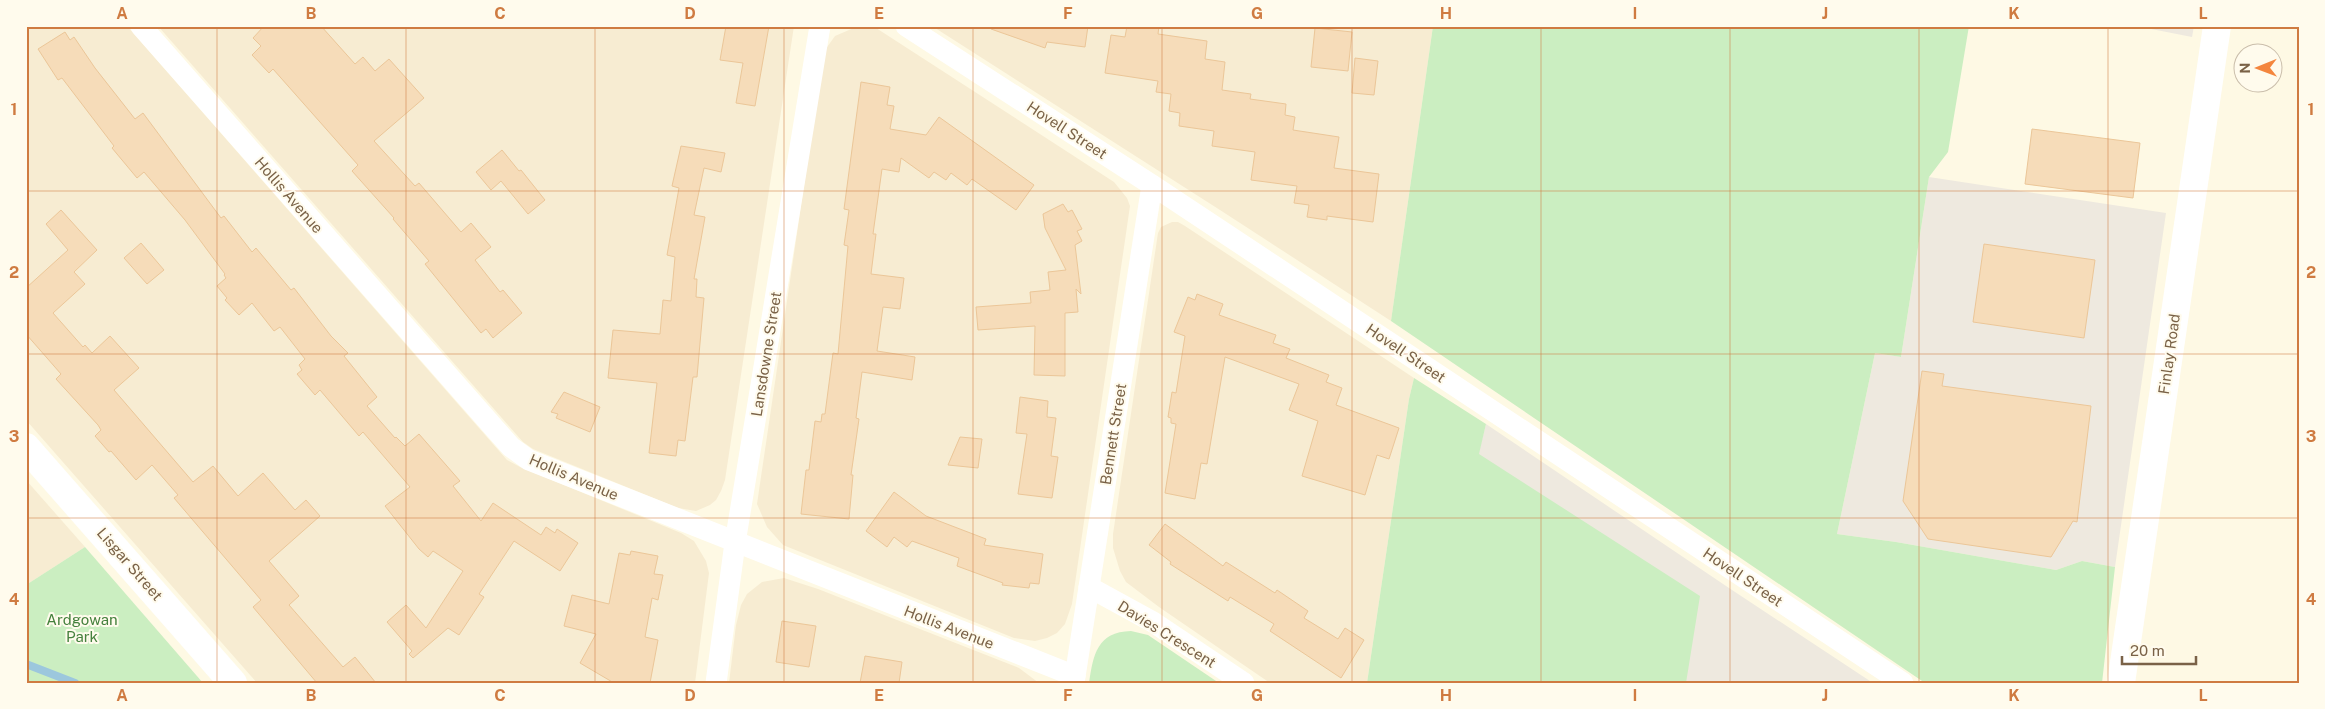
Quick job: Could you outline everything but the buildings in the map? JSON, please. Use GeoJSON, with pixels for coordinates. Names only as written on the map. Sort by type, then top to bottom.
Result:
{"type":"FeatureCollection","features":[{"type":"Feature","properties":{"kind":"street","name":"Hollis Avenue"},"geometry":{"type":"LineString","coordinates":[[141,26],[511,447],[529,460],[1074,680]]}},
{"type":"Feature","properties":{"kind":"street","name":"Lansdowne Street"},"geometry":{"type":"LineString","coordinates":[[716,683],[735,543],[820,26]]}},
{"type":"Feature","properties":{"kind":"street","name":"Hovell Street"},"geometry":{"type":"LineString","coordinates":[[906,26],[1152,185],[1903,683]]}},
{"type":"Feature","properties":{"kind":"street","name":"Finlay Road"},"geometry":{"type":"LineString","coordinates":[[2121,683],[2216,26]]}},
{"type":"Feature","properties":{"kind":"street","name":"Bennett Street"},"geometry":{"type":"LineString","coordinates":[[1074,680],[1152,185]]}},
{"type":"Feature","properties":{"kind":"street","name":"Lisgar Street"},"geometry":{"type":"LineString","coordinates":[[26,447],[233,683]]}},
{"type":"Feature","properties":{"kind":"street","name":"Davies Crescent"},"geometry":{"type":"LineString","coordinates":[[1089,587],[1153,622],[1244,683]]}},
{"type":"Feature","properties":{"kind":"shaded area"},"geometry":{"type":"Polygon","coordinates":[[[26,26],[127,26],[507,460],[681,533],[694,541],[706,561],[709,573],[695,683],[257,683],[26,420],[26,26]]]}},
{"type":"Feature","properties":{"kind":"shaded area"},"geometry":{"type":"Polygon","coordinates":[[[158,26],[794,26],[725,480],[716,500],[696,511],[678,508],[533,449],[523,442],[158,26]]]}},
{"type":"Feature","properties":{"kind":"shaded area"},"geometry":{"type":"Polygon","coordinates":[[[873,26],[1114,182],[1127,198],[1130,206],[1072,604],[1065,624],[1057,633],[1047,638],[1035,641],[1014,638],[783,545],[767,527],[757,504],[825,50],[835,36],[856,27],[873,26]]]}},
{"type":"Feature","properties":{"kind":"shaded area"},"geometry":{"type":"Polygon","coordinates":[[[932,26],[1433,26],[1391,321],[1220,210],[932,26]]]}},
{"type":"Feature","properties":{"kind":"shaded area"},"geometry":{"type":"Polygon","coordinates":[[[2136,26],[2194,26],[2192,37],[2136,26]]]}},
{"type":"Feature","properties":{"kind":"shaded area"},"geometry":{"type":"Polygon","coordinates":[[[1929,177],[2166,213],[2115,567],[2082,561],[2056,570],[1896,542],[1837,534],[1875,353],[1901,357],[1929,177]]]}},
{"type":"Feature","properties":{"kind":"shaded area"},"geometry":{"type":"Polygon","coordinates":[[[1172,222],[1178,222],[1185,226],[1414,378],[1409,399],[1367,683],[1270,683],[1159,607],[1126,582],[1120,571],[1113,548],[1113,534],[1158,233],[1161,227],[1172,222]]]}},
{"type":"Feature","properties":{"kind":"shaded area"},"geometry":{"type":"Polygon","coordinates":[[[1486,424],[1729,588],[1873,683],[1419,683],[1486,424]]]}},
{"type":"Feature","properties":{"kind":"shaded area"},"geometry":{"type":"Polygon","coordinates":[[[26,480],[85,547],[26,585],[26,480]]]}},
{"type":"Feature","properties":{"kind":"shaded area"},"geometry":{"type":"Polygon","coordinates":[[[784,578],[818,589],[1019,668],[1039,683],[729,683],[736,625],[741,605],[747,594],[762,582],[784,578]]]}},
{"type":"Feature","properties":{"kind":"green space"},"geometry":{"type":"Polygon","coordinates":[[[1433,26],[1969,26],[1948,152],[1929,177],[1901,357],[1875,353],[1837,534],[1896,542],[2056,570],[2082,561],[2115,567],[2102,683],[1925,683],[1391,321],[1433,26]]]}},
{"type":"Feature","properties":{"kind":"green space"},"geometry":{"type":"Polygon","coordinates":[[[1414,378],[1486,424],[1479,454],[1700,596],[1686,683],[1367,683],[1409,399],[1414,378]]]}},
{"type":"Feature","properties":{"kind":"green space","name":"Ardgowan Park"},"geometry":{"type":"Polygon","coordinates":[[[85,547],[203,683],[26,683],[26,585],[85,547]]]}},
{"type":"Feature","properties":{"kind":"green space"},"geometry":{"type":"Polygon","coordinates":[[[1131,631],[1148,635],[1219,683],[1089,683],[1092,663],[1099,647],[1111,636],[1120,632],[1131,631]]]}},
{"type":"Feature","properties":{"kind":"waterway"},"geometry":{"type":"LineString","coordinates":[[26,664],[75,683]]}}]}
